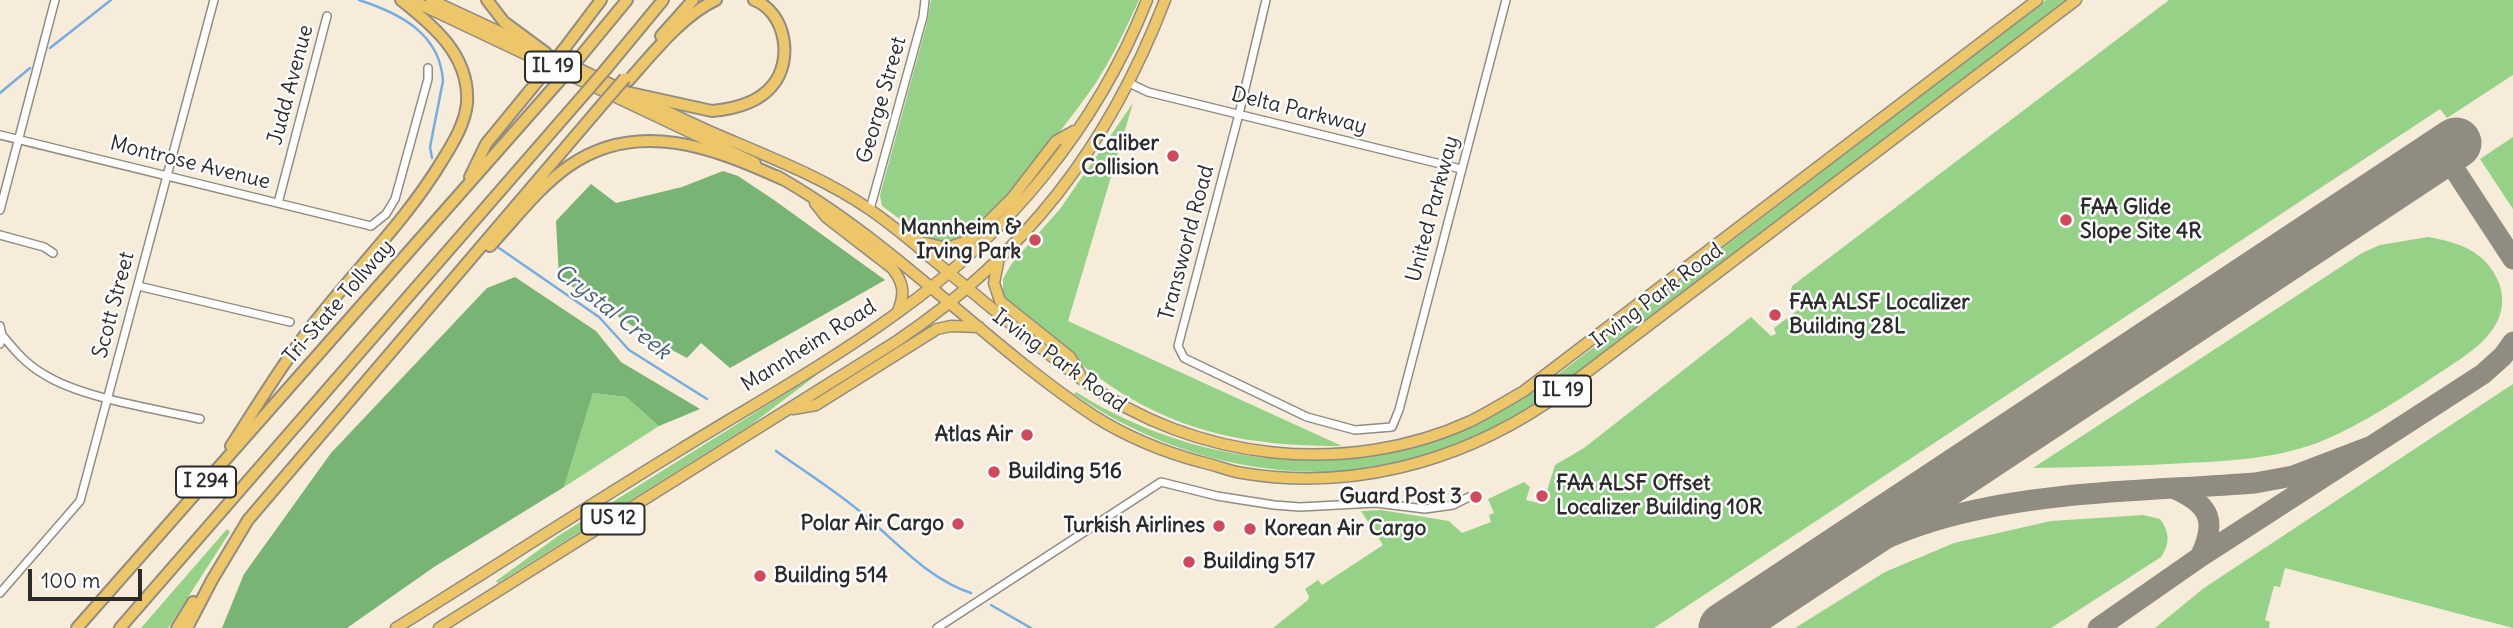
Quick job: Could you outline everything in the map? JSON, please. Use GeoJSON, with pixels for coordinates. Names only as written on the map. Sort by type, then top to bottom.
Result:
{"type":"FeatureCollection","features":[{"type":"Feature","properties":{"kind":"highway"},"geometry":{"type":"LineString","coordinates":[[212,475],[310,328],[424,190],[456,137],[464,118],[466,87],[454,52],[439,31],[401,0]]}},
{"type":"Feature","properties":{"kind":"highway"},"geometry":{"type":"LineString","coordinates":[[487,0],[504,22],[546,53]]}},
{"type":"Feature","properties":{"kind":"highway"},"geometry":{"type":"LineString","coordinates":[[464,189],[486,144],[601,0]]}},
{"type":"Feature","properties":{"kind":"highway","name":"Tri-State Tollway"},"geometry":{"type":"LineString","coordinates":[[77,628],[561,79],[627,0]]}},
{"type":"Feature","properties":{"kind":"highway","name":"I 294"},"geometry":{"type":"LineString","coordinates":[[120,628],[663,0]]}},
{"type":"Feature","properties":{"kind":"highway","name":"I 294"},"geometry":{"type":"LineString","coordinates":[[177,628],[228,545],[275,487],[693,0]]}},
{"type":"Feature","properties":{"kind":"highway"},"geometry":{"type":"LineString","coordinates":[[627,79],[686,21],[705,5],[716,0]]}},
{"type":"Feature","properties":{"kind":"highway"},"geometry":{"type":"LineString","coordinates":[[630,93],[712,111],[749,103],[766,91],[779,74],[784,44],[778,22],[772,13],[762,3],[754,0]]}},
{"type":"Feature","properties":{"kind":"highway"},"geometry":{"type":"LineString","coordinates":[[414,327],[430,315],[513,220],[556,177],[592,153],[640,139],[674,141],[713,150],[782,179]]}},
{"type":"Feature","properties":{"kind":"highway","name":"I 294"},"geometry":{"type":"LineString","coordinates":[[187,628],[239,533]]}},
{"type":"Feature","properties":{"kind":"main road","name":"Irving Park Road"},"geometry":{"type":"LineString","coordinates":[[411,0],[737,154],[808,194],[864,234],[1030,369],[1098,418],[1130,436],[1187,458],[1240,473],[1306,478],[1336,478],[1433,460],[1502,432],[1545,404],[2076,0]]}},
{"type":"Feature","properties":{"kind":"main road","name":"Irving Park Road"},"geometry":{"type":"LineString","coordinates":[[431,0],[447,4],[841,191],[908,238],[1084,380],[1130,410],[1159,424],[1220,444],[1251,450],[1314,454],[1394,446],[1471,421],[1524,391],[2037,0]]}},
{"type":"Feature","properties":{"kind":"main road","name":"Mannheim Road"},"geometry":{"type":"LineString","coordinates":[[396,628],[578,512],[836,354],[896,314],[948,272],[1013,213],[1081,127],[1125,50],[1147,0]]}},
{"type":"Feature","properties":{"kind":"main road","name":"Mannheim Road"},"geometry":{"type":"LineString","coordinates":[[439,628],[897,341],[968,288],[999,260],[1074,174],[1099,138],[1129,83],[1165,0]]}},
{"type":"Feature","properties":{"kind":"main road"},"geometry":{"type":"LineString","coordinates":[[908,238],[947,248],[970,240],[1012,198],[1056,141],[1081,127]]}},
{"type":"Feature","properties":{"kind":"main road"},"geometry":{"type":"LineString","coordinates":[[808,194],[826,217],[892,268],[898,276],[904,293],[896,314]]}},
{"type":"Feature","properties":{"kind":"main road"},"geometry":{"type":"LineString","coordinates":[[999,260],[994,283],[1000,301],[1070,357],[1084,380]]}},
{"type":"Feature","properties":{"kind":"main road"},"geometry":{"type":"LineString","coordinates":[[787,410],[816,405],[937,329],[951,326],[980,327]]}},
{"type":"Feature","properties":{"kind":"street"},"geometry":{"type":"LineString","coordinates":[[0,211],[55,0]]}},
{"type":"Feature","properties":{"kind":"street","name":"Scott Street"},"geometry":{"type":"LineString","coordinates":[[0,593],[80,500],[214,0]]}},
{"type":"Feature","properties":{"kind":"street","name":"George Street"},"geometry":{"type":"LineString","coordinates":[[870,209],[923,17],[925,0]]}},
{"type":"Feature","properties":{"kind":"street","name":"Transworld Road"},"geometry":{"type":"LineString","coordinates":[[1266,0],[1178,346],[1184,358],[1307,417],[1355,430],[1392,426]]}},
{"type":"Feature","properties":{"kind":"street","name":"United Parkway"},"geometry":{"type":"LineString","coordinates":[[1392,426],[1399,410],[1506,0]]}},
{"type":"Feature","properties":{"kind":"street","name":"Judd Avenue"},"geometry":{"type":"LineString","coordinates":[[278,203],[327,16]]}},
{"type":"Feature","properties":{"kind":"street","name":"Montrose Avenue"},"geometry":{"type":"LineString","coordinates":[[0,135],[371,226],[386,214],[395,199],[428,79],[428,68]]}},
{"type":"Feature","properties":{"kind":"street","name":"Delta Parkway"},"geometry":{"type":"LineString","coordinates":[[1129,83],[1148,92],[1461,169]]}},
{"type":"Feature","properties":{"kind":"street"},"geometry":{"type":"LineString","coordinates":[[0,235],[34,244],[52,253]]}},
{"type":"Feature","properties":{"kind":"street"},"geometry":{"type":"LineString","coordinates":[[138,286],[289,322]]}},
{"type":"Feature","properties":{"kind":"street"},"geometry":{"type":"LineString","coordinates":[[1,332],[17,353],[45,376],[78,390],[200,419]]}},
{"type":"Feature","properties":{"kind":"street"},"geometry":{"type":"LineString","coordinates":[[0,344],[1,332]]}},
{"type":"Feature","properties":{"kind":"street"},"geometry":{"type":"LineString","coordinates":[[937,628],[1154,484],[1161,482],[1217,496],[1300,507],[1376,503],[1425,509],[1453,505],[1469,497]]}},
{"type":"Feature","properties":{"kind":"green space"},"geometry":{"type":"Polygon","coordinates":[[[931,0],[1139,0],[1100,76],[1054,139],[988,216],[957,240],[946,241],[926,236],[908,225],[882,206],[880,195],[931,0]]]}},
{"type":"Feature","properties":{"kind":"green space"},"geometry":{"type":"Polygon","coordinates":[[[2046,0],[2066,0],[1555,390],[1472,439],[1422,457],[1371,468],[1319,472],[1267,469],[1216,459],[1167,443],[1119,421],[1074,394],[1076,392],[1122,417],[1170,437],[1220,451],[1271,458],[1323,460],[1374,455],[1425,443],[1474,425],[1506,409],[1556,376],[2046,0]]]}},
{"type":"Feature","properties":{"kind":"green space"},"geometry":{"type":"Polygon","coordinates":[[[2169,0],[2513,0],[2513,75],[2447,118],[2440,109],[1654,628],[1273,628],[1308,600],[1305,589],[1318,580],[1322,585],[1383,545],[1361,511],[1381,510],[1449,521],[1462,533],[1491,522],[1489,515],[1494,513],[1488,499],[1524,482],[1530,487],[1526,500],[1543,504],[1555,465],[1584,448],[1751,317],[1771,336],[1776,334],[1774,328],[1802,307],[1791,290],[1792,286],[2169,0]]]}},
{"type":"Feature","properties":{"kind":"green space"},"geometry":{"type":"Polygon","coordinates":[[[1133,103],[1068,321],[1342,446],[1286,444],[1233,437],[1207,431],[1156,412],[1083,366],[1009,307],[1003,292],[1003,279],[1012,263],[1060,209],[1133,103]]]}},
{"type":"Feature","properties":{"kind":"green space"},"geometry":{"type":"Polygon","coordinates":[[[2513,137],[2513,209],[2480,159],[2513,137]]]}},
{"type":"Feature","properties":{"kind":"green space"},"geometry":{"type":"Polygon","coordinates":[[[723,171],[738,176],[774,200],[885,280],[730,368],[701,343],[687,358],[657,342],[559,278],[556,221],[591,184],[616,203],[682,187],[723,171]]]}},
{"type":"Feature","properties":{"kind":"green space"},"geometry":{"type":"Polygon","coordinates":[[[2428,237],[2471,250],[2487,263],[2499,283],[2501,310],[2490,333],[2471,351],[2369,418],[2317,443],[2253,458],[2168,464],[2033,468],[2362,253],[2380,245],[2428,237]]]}},
{"type":"Feature","properties":{"kind":"green space"},"geometry":{"type":"Polygon","coordinates":[[[515,277],[596,331],[621,362],[700,409],[659,426],[626,397],[593,393],[564,487],[434,567],[347,628],[222,628],[244,574],[331,453],[487,288],[515,277]]]}},
{"type":"Feature","properties":{"kind":"green space"},"geometry":{"type":"Polygon","coordinates":[[[822,371],[752,424],[498,583],[496,581],[558,536],[822,371]]]}},
{"type":"Feature","properties":{"kind":"green space"},"geometry":{"type":"Polygon","coordinates":[[[2513,384],[2513,628],[2285,568],[2280,587],[2274,586],[2265,620],[2270,622],[2269,628],[2155,628],[2204,588],[2513,384]]]}},
{"type":"Feature","properties":{"kind":"green space"},"geometry":{"type":"Polygon","coordinates":[[[593,393],[626,397],[659,426],[564,487],[593,393]]]}},
{"type":"Feature","properties":{"kind":"green space"},"geometry":{"type":"Polygon","coordinates":[[[2143,515],[2160,519],[2166,529],[2167,543],[2161,557],[2051,628],[1795,628],[1885,572],[1954,543],[2051,521],[2143,515]]]}},
{"type":"Feature","properties":{"kind":"green space"},"geometry":{"type":"Polygon","coordinates":[[[227,529],[230,532],[168,628],[141,628],[227,529]]]}},
{"type":"Feature","properties":{"kind":"waterway","name":"Crystal Creek"},"geometry":{"type":"LineString","coordinates":[[50,48],[111,0]]}},
{"type":"Feature","properties":{"kind":"waterway","name":"Crystal Creek"},"geometry":{"type":"LineString","coordinates":[[359,0],[389,11],[415,27],[434,50],[443,81],[430,147],[432,158]]}},
{"type":"Feature","properties":{"kind":"waterway","name":"Crystal Creek"},"geometry":{"type":"LineString","coordinates":[[0,93],[30,68]]}},
{"type":"Feature","properties":{"kind":"waterway","name":"Crystal Creek"},"geometry":{"type":"LineString","coordinates":[[499,248],[599,317],[629,350],[707,399]]}},
{"type":"Feature","properties":{"kind":"waterway","name":"Crystal Creek"},"geometry":{"type":"LineString","coordinates":[[776,451],[853,506],[927,569],[955,587],[971,593]]}},
{"type":"Feature","properties":{"kind":"waterway","name":"Crystal Creek"},"geometry":{"type":"LineString","coordinates":[[991,605],[1031,628]]}},
{"type":"Feature","properties":{"kind":"taxiway"},"geometry":{"type":"LineString","coordinates":[[2443,152],[2513,259]]}},
{"type":"Feature","properties":{"kind":"taxiway"},"geometry":{"type":"LineString","coordinates":[[2098,628],[2200,557],[2483,374],[2503,356],[2513,342]]}},
{"type":"Feature","properties":{"kind":"taxiway"},"geometry":{"type":"LineString","coordinates":[[1794,582],[1907,530],[1985,508],[2061,496],[2255,483],[2293,476],[2369,447]]}},
{"type":"Feature","properties":{"kind":"taxiway"},"geometry":{"type":"LineString","coordinates":[[2175,489],[2196,501],[2207,516],[2208,534],[2200,557]]}},
{"type":"Feature","properties":{"kind":"runway"},"geometry":{"type":"LineString","coordinates":[[1724,628],[2456,143]]}},
{"type":"Feature","properties":{"kind":"place","name":"Caliber Collision"},"geometry":{"type":"Point","coordinates":[1173,156]}},
{"type":"Feature","properties":{"kind":"place","name":"FAA Glide Slope Site 4R"},"geometry":{"type":"Point","coordinates":[2066,220]}},
{"type":"Feature","properties":{"kind":"place","name":"Mannheim & Irving Park"},"geometry":{"type":"Point","coordinates":[1035,240]}},
{"type":"Feature","properties":{"kind":"place","name":"FAA ALSF Localizer Building 28L"},"geometry":{"type":"Point","coordinates":[1775,315]}},
{"type":"Feature","properties":{"kind":"place","name":"Atlas Air"},"geometry":{"type":"Point","coordinates":[1027,435]}},
{"type":"Feature","properties":{"kind":"place","name":"Building 516"},"geometry":{"type":"Point","coordinates":[994,472]}},
{"type":"Feature","properties":{"kind":"place","name":"FAA ALSF Offset Localizer Building 10R"},"geometry":{"type":"Point","coordinates":[1542,496]}},
{"type":"Feature","properties":{"kind":"place","name":"Guard Post 3"},"geometry":{"type":"Point","coordinates":[1476,497]}},
{"type":"Feature","properties":{"kind":"place","name":"Polar Air Cargo"},"geometry":{"type":"Point","coordinates":[958,524]}},
{"type":"Feature","properties":{"kind":"place","name":"Turkish Airlines"},"geometry":{"type":"Point","coordinates":[1219,526]}},
{"type":"Feature","properties":{"kind":"place","name":"Korean Air Cargo"},"geometry":{"type":"Point","coordinates":[1250,529]}},
{"type":"Feature","properties":{"kind":"place","name":"Building 517"},"geometry":{"type":"Point","coordinates":[1189,562]}},
{"type":"Feature","properties":{"kind":"place","name":"Building 514"},"geometry":{"type":"Point","coordinates":[760,576]}}]}
